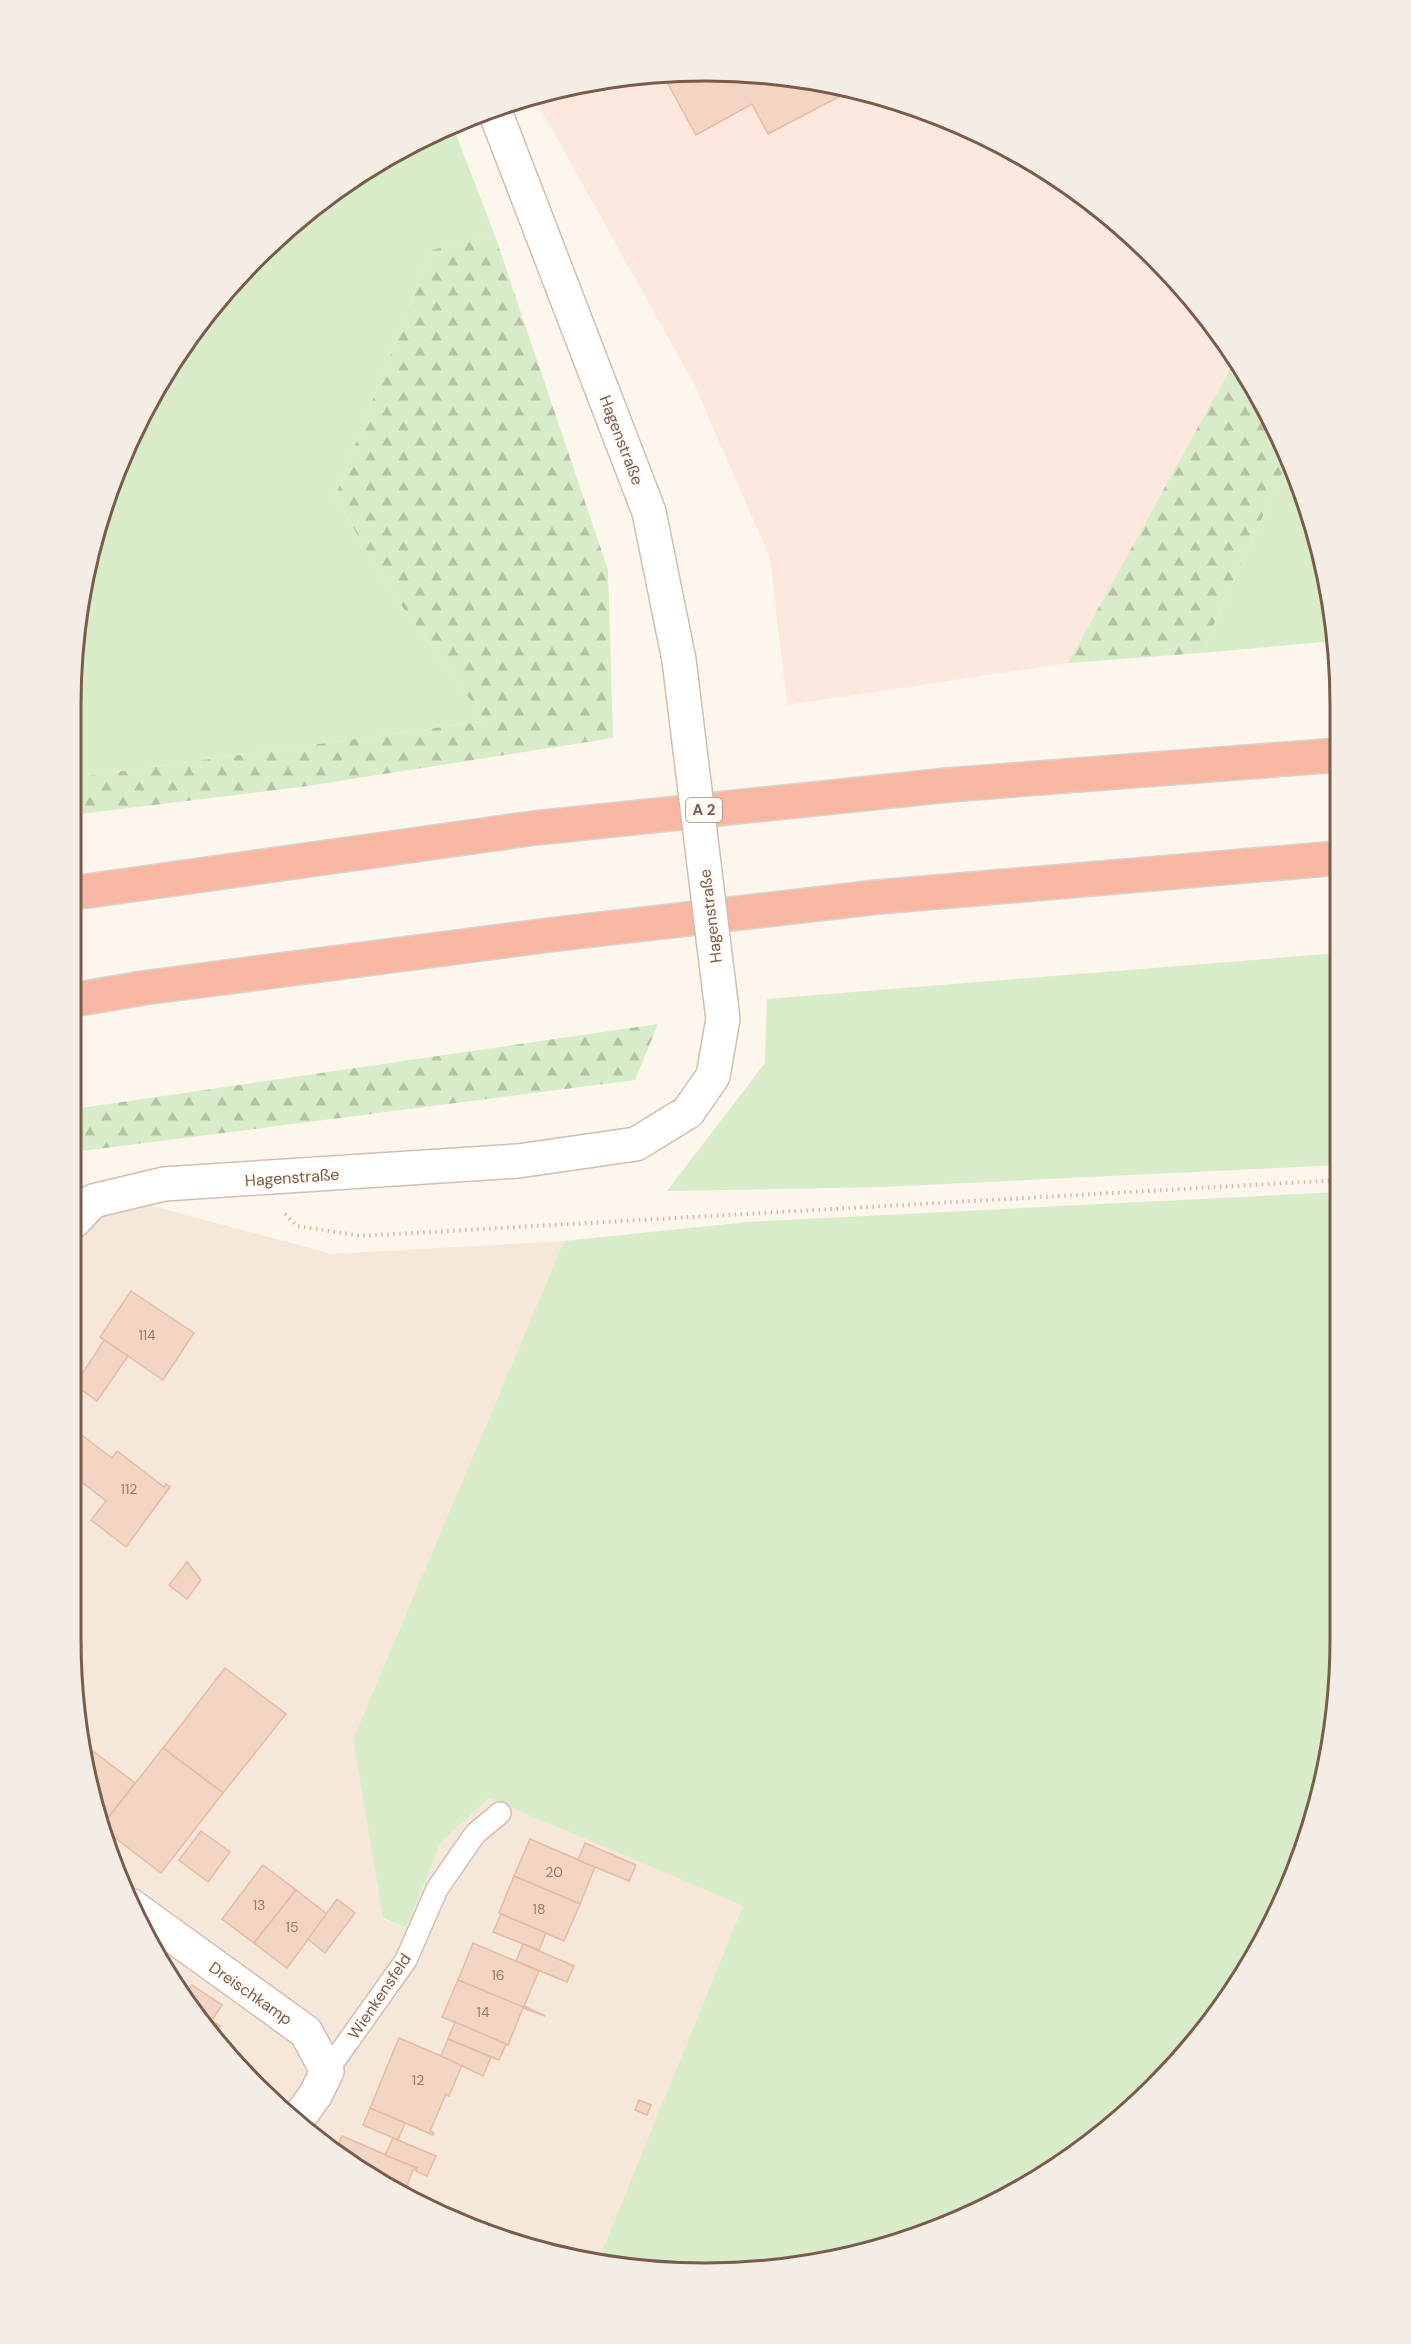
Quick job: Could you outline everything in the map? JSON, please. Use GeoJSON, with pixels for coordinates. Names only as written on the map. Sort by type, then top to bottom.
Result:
{"type":"FeatureCollection","features":[{"type":"Feature","properties":{"kind":"highway","name":"A 2"},"geometry":{"type":"LineString","coordinates":[[81,892],[535,828],[948,785],[1330,756]]}},
{"type":"Feature","properties":{"kind":"highway"},"geometry":{"type":"LineString","coordinates":[[81,999],[143,988],[549,935],[878,897],[1330,859]]}},
{"type":"Feature","properties":{"kind":"street","name":"Hagenstraße"},"geometry":{"type":"LineString","coordinates":[[81,1214],[93,1201],[164,1184],[518,1161],[636,1144],[688,1112],[713,1076],[723,1019],[680,660],[650,512],[497,117]]}},
{"type":"Feature","properties":{"kind":"street","name":"Dreischkamp"},"geometry":{"type":"LineString","coordinates":[[157,1937],[306,2032],[327,2071]]}},
{"type":"Feature","properties":{"kind":"street","name":"Wienkensfeld"},"geometry":{"type":"LineString","coordinates":[[301,2114],[316,2094],[327,2071]]}},
{"type":"Feature","properties":{"kind":"lane","name":"Wienkensfeld"},"geometry":{"type":"LineString","coordinates":[[327,2071],[406,1960],[437,1889],[475,1834],[500,1813]]}},
{"type":"Feature","properties":{"kind":"path"},"geometry":{"type":"LineString","coordinates":[[250,1180],[297,1226],[361,1236],[1330,1181]]}},
{"type":"Feature","properties":{"kind":"shaded area"},"geometry":{"type":"Polygon","coordinates":[[[665,82],[746,82],[827,93],[906,114],[982,145],[1052,186],[1086,210],[1147,264],[1175,294],[1201,325],[1231,368],[1068,663],[787,705],[770,558],[694,384],[538,104],[624,86],[665,82]]]}},
{"type":"Feature","properties":{"kind":"shaded area"},"geometry":{"type":"Polygon","coordinates":[[[81,1187],[332,1254],[564,1241],[353,1739],[383,1919],[406,1928],[441,1842],[489,1797],[743,1906],[601,2254],[544,2242],[505,2230],[429,2199],[393,2179],[325,2134],[264,2080],[236,2050],[186,1985],[145,1915],[114,1839],[93,1760],[86,1720],[81,1639],[81,1187]]]}},
{"type":"Feature","properties":{"kind":"green space"},"geometry":{"type":"Polygon","coordinates":[[[456,134],[495,236],[431,250],[335,497],[391,591],[486,721],[81,777],[82,665],[93,584],[114,505],[145,429],[165,393],[210,325],[264,264],[294,236],[359,186],[429,145],[456,134]]]}},
{"type":"Feature","properties":{"kind":"green space"},"geometry":{"type":"Polygon","coordinates":[[[495,236],[608,570],[613,738],[301,787],[81,814],[81,777],[486,721],[391,591],[335,497],[431,250],[495,236]]]}},
{"type":"Feature","properties":{"kind":"green space"},"geometry":{"type":"Polygon","coordinates":[[[1231,368],[1266,429],[1283,470],[1201,653],[1068,663],[1231,368]]]}},
{"type":"Feature","properties":{"kind":"green space"},"geometry":{"type":"Polygon","coordinates":[[[1283,470],[1309,544],[1327,642],[1201,653],[1283,470]]]}},
{"type":"Feature","properties":{"kind":"green space"},"geometry":{"type":"Polygon","coordinates":[[[1330,954],[1330,1165],[883,1187],[667,1191],[765,1063],[767,999],[1330,954]]]}},
{"type":"Feature","properties":{"kind":"green space"},"geometry":{"type":"Polygon","coordinates":[[[658,1024],[635,1080],[81,1151],[81,1108],[658,1024]]]}},
{"type":"Feature","properties":{"kind":"green space"},"geometry":{"type":"Polygon","coordinates":[[[1330,1192],[1330,1639],[1325,1720],[1309,1800],[1297,1839],[1266,1915],[1246,1951],[1201,2019],[1175,2050],[1147,2080],[1086,2134],[1052,2158],[982,2199],[906,2230],[867,2242],[787,2258],[746,2262],[665,2262],[624,2258],[601,2254],[743,1906],[489,1798],[441,1842],[406,1928],[383,1918],[353,1739],[564,1241],[747,1222],[1330,1192]]]}},
{"type":"Feature","properties":{"kind":"building"},"geometry":{"type":"Polygon","coordinates":[[[667,82],[746,82],[787,86],[840,96],[768,134],[752,104],[696,135],[667,82]]]}},
{"type":"Feature","properties":{"kind":"building"},"geometry":{"type":"Polygon","coordinates":[[[131,1291],[194,1333],[163,1380],[100,1337],[131,1291]]]}},
{"type":"Feature","properties":{"kind":"building"},"geometry":{"type":"Polygon","coordinates":[[[104,1340],[128,1356],[97,1401],[81,1389],[81,1376],[104,1340]]]}},
{"type":"Feature","properties":{"kind":"building"},"geometry":{"type":"Polygon","coordinates":[[[81,1435],[112,1458],[117,1451],[164,1487],[166,1484],[170,1487],[126,1547],[91,1520],[106,1501],[81,1482],[81,1435]]]}},
{"type":"Feature","properties":{"kind":"building"},"geometry":{"type":"Polygon","coordinates":[[[187,1562],[201,1580],[187,1599],[169,1585],[187,1562]]]}},
{"type":"Feature","properties":{"kind":"building"},"geometry":{"type":"Polygon","coordinates":[[[225,1668],[286,1714],[223,1793],[163,1748],[225,1668]]]}},
{"type":"Feature","properties":{"kind":"building"},"geometry":{"type":"Polygon","coordinates":[[[163,1748],[223,1793],[161,1873],[113,1836],[108,1818],[163,1748]]]}},
{"type":"Feature","properties":{"kind":"building"},"geometry":{"type":"Polygon","coordinates":[[[91,1750],[135,1783],[108,1818],[91,1750]]]}},
{"type":"Feature","properties":{"kind":"building"},"geometry":{"type":"Polygon","coordinates":[[[201,1831],[230,1852],[208,1882],[179,1860],[201,1831]]]}},
{"type":"Feature","properties":{"kind":"building"},"geometry":{"type":"Polygon","coordinates":[[[530,1839],[595,1867],[580,1904],[514,1876],[530,1839]]]}},
{"type":"Feature","properties":{"kind":"building"},"geometry":{"type":"Polygon","coordinates":[[[585,1843],[636,1865],[629,1881],[578,1860],[585,1843]]]}},
{"type":"Feature","properties":{"kind":"building"},"geometry":{"type":"Polygon","coordinates":[[[263,1865],[296,1890],[254,1943],[222,1919],[263,1865]]]}},
{"type":"Feature","properties":{"kind":"building"},"geometry":{"type":"Polygon","coordinates":[[[514,1876],[580,1904],[564,1941],[499,1913],[514,1876]]]}},
{"type":"Feature","properties":{"kind":"building"},"geometry":{"type":"Polygon","coordinates":[[[296,1890],[327,1914],[287,1968],[254,1943],[296,1890]]]}},
{"type":"Feature","properties":{"kind":"building"},"geometry":{"type":"Polygon","coordinates":[[[337,1899],[355,1913],[325,1953],[308,1939],[337,1899]]]}},
{"type":"Feature","properties":{"kind":"building"},"geometry":{"type":"Polygon","coordinates":[[[501,1914],[546,1933],[539,1950],[493,1932],[501,1914]]]}},
{"type":"Feature","properties":{"kind":"building"},"geometry":{"type":"Polygon","coordinates":[[[473,1943],[539,1971],[524,2006],[545,2016],[458,1980],[473,1943]]]}},
{"type":"Feature","properties":{"kind":"building"},"geometry":{"type":"Polygon","coordinates":[[[523,1944],[574,1966],[567,1982],[516,1961],[523,1944]]]}},
{"type":"Feature","properties":{"kind":"building"},"geometry":{"type":"Polygon","coordinates":[[[458,1980],[545,2016],[523,2008],[508,2045],[442,2017],[458,1980]]]}},
{"type":"Feature","properties":{"kind":"building"},"geometry":{"type":"Polygon","coordinates":[[[192,1985],[222,2005],[212,2020],[210,2018],[189,1989],[192,1985]]]}},
{"type":"Feature","properties":{"kind":"building"},"geometry":{"type":"Polygon","coordinates":[[[455,2022],[506,2044],[499,2060],[448,2039],[455,2022]]]}},
{"type":"Feature","properties":{"kind":"building"},"geometry":{"type":"Polygon","coordinates":[[[399,2038],[462,2065],[449,2096],[446,2094],[430,2131],[434,2133],[433,2135],[370,2108],[399,2038]]]}},
{"type":"Feature","properties":{"kind":"building"},"geometry":{"type":"Polygon","coordinates":[[[448,2039],[491,2057],[483,2076],[441,2056],[448,2039]]]}},
{"type":"Feature","properties":{"kind":"building"},"geometry":{"type":"Polygon","coordinates":[[[639,2100],[651,2105],[647,2115],[635,2110],[639,2100]]]}},
{"type":"Feature","properties":{"kind":"building"},"geometry":{"type":"Polygon","coordinates":[[[370,2108],[405,2123],[398,2140],[363,2125],[370,2108]]]}},
{"type":"Feature","properties":{"kind":"building"},"geometry":{"type":"Polygon","coordinates":[[[342,2136],[417,2168],[413,2170],[406,2186],[339,2144],[342,2136]]]}},
{"type":"Feature","properties":{"kind":"building"},"geometry":{"type":"Polygon","coordinates":[[[393,2138],[436,2156],[427,2176],[416,2171],[417,2168],[385,2155],[393,2138]]]}}]}
